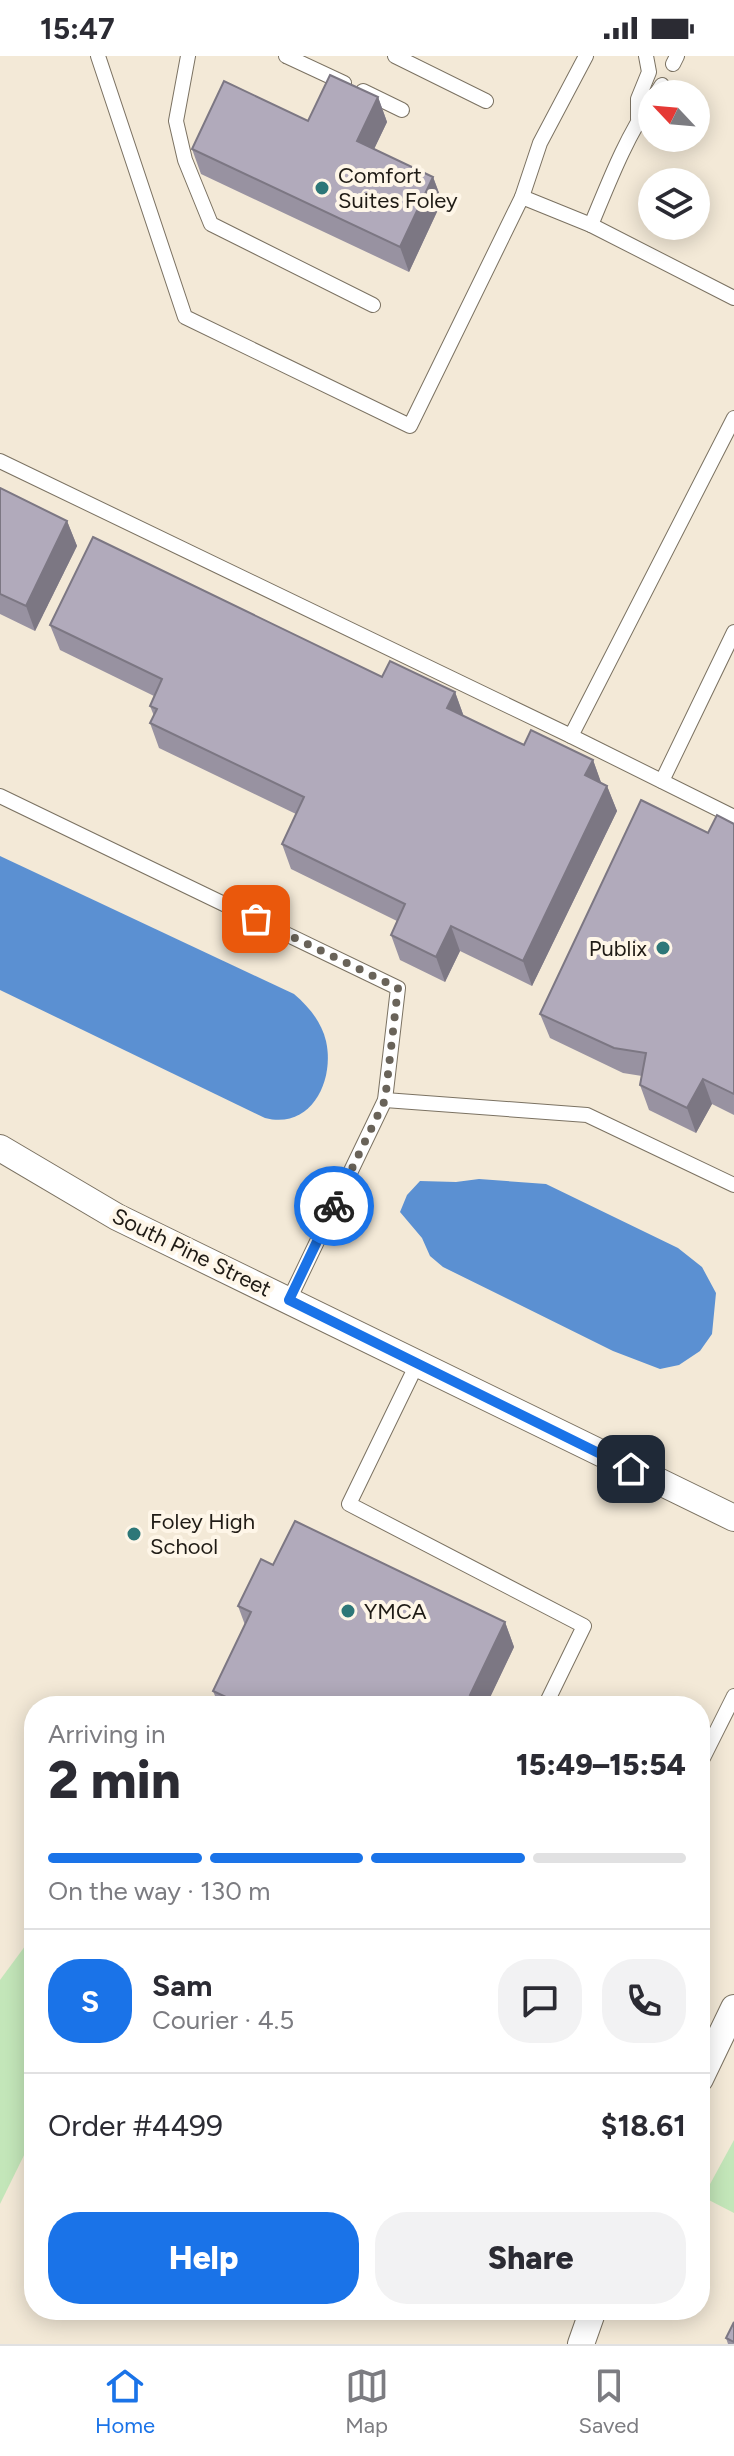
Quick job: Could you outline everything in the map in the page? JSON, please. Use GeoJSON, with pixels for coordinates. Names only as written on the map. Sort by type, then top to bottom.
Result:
{"type":"FeatureCollection","features":[{"type":"Feature","properties":{"kind":"street","name":"South Pine Street"},"geometry":{"type":"LineString","coordinates":[[0,1148],[117,1217],[734,1518]]}},
{"type":"Feature","properties":{"kind":"street"},"geometry":{"type":"LineString","coordinates":[[710,2058],[734,2008]]}},
{"type":"Feature","properties":{"kind":"street"},"geometry":{"type":"LineString","coordinates":[[581,2344],[589,2320]]}},
{"type":"Feature","properties":{"kind":"lane"},"geometry":{"type":"LineString","coordinates":[[98,56],[185,317],[410,426],[522,197],[540,143],[586,56]]}},
{"type":"Feature","properties":{"kind":"lane"},"geometry":{"type":"LineString","coordinates":[[188,56],[176,121],[185,160],[211,224],[373,305]]}},
{"type":"Feature","properties":{"kind":"lane"},"geometry":{"type":"LineString","coordinates":[[286,56],[402,110]]}},
{"type":"Feature","properties":{"kind":"lane"},"geometry":{"type":"LineString","coordinates":[[395,56],[486,101]]}},
{"type":"Feature","properties":{"kind":"lane"},"geometry":{"type":"LineString","coordinates":[[646,56],[649,72],[646,80]]}},
{"type":"Feature","properties":{"kind":"lane"},"geometry":{"type":"LineString","coordinates":[[591,225],[638,119]]}},
{"type":"Feature","properties":{"kind":"lane"},"geometry":{"type":"LineString","coordinates":[[522,197],[591,225],[734,298]]}},
{"type":"Feature","properties":{"kind":"lane"},"geometry":{"type":"LineString","coordinates":[[571,736],[734,418]]}},
{"type":"Feature","properties":{"kind":"lane"},"geometry":{"type":"LineString","coordinates":[[0,461],[734,817]]}},
{"type":"Feature","properties":{"kind":"lane"},"geometry":{"type":"LineString","coordinates":[[662,781],[734,632]]}},
{"type":"Feature","properties":{"kind":"lane"},"geometry":{"type":"LineString","coordinates":[[0,796],[398,988],[385,1100],[289,1300]]}},
{"type":"Feature","properties":{"kind":"lane"},"geometry":{"type":"LineString","coordinates":[[385,1100],[587,1115],[734,1185]]}},
{"type":"Feature","properties":{"kind":"lane"},"geometry":{"type":"LineString","coordinates":[[417,1364],[349,1504],[584,1626],[550,1696]]}},
{"type":"Feature","properties":{"kind":"lane"},"geometry":{"type":"LineString","coordinates":[[710,1744],[734,1696]]}},
{"type":"Feature","properties":{"kind":"green space"},"geometry":{"type":"Polygon","coordinates":[[[24,1948],[24,2155],[0,2204],[0,1980],[24,1948]]]}},
{"type":"Feature","properties":{"kind":"green space"},"geometry":{"type":"Polygon","coordinates":[[[734,2140],[734,2213],[710,2201],[710,2184],[734,2140]]]}},
{"type":"Feature","properties":{"kind":"water"},"geometry":{"type":"Polygon","coordinates":[[[0,856],[294,994],[314,1015],[326,1041],[327,1072],[316,1099],[295,1117],[281,1120],[265,1118],[0,990],[0,856]]]}},
{"type":"Feature","properties":{"kind":"water"},"geometry":{"type":"Polygon","coordinates":[[[479,1179],[546,1184],[678,1248],[702,1267],[716,1293],[712,1334],[700,1351],[679,1365],[660,1369],[613,1351],[443,1267],[430,1256],[422,1238],[400,1212],[407,1195],[420,1181],[479,1179]]]}},
{"type":"Feature","properties":{"kind":"building","name":"Comfort Suites Foley"},"geometry":{"type":"Polygon","coordinates":[[[330,75],[378,97],[357,141],[433,177],[400,247],[192,149],[224,81],[308,121],[330,75]]]}},
{"type":"Feature","properties":{"kind":"building"},"geometry":{"type":"Polygon","coordinates":[[[0,488],[67,521],[26,606],[0,594],[0,488]]]}},
{"type":"Feature","properties":{"kind":"building"},"geometry":{"type":"Polygon","coordinates":[[[93,537],[382,677],[390,661],[455,692],[447,708],[524,745],[531,730],[593,760],[585,775],[607,786],[523,961],[451,926],[436,957],[391,935],[405,904],[282,844],[304,797],[150,723],[157,709],[150,706],[162,679],[50,625],[93,537]]]}},
{"type":"Feature","properties":{"kind":"building","name":"Publix"},"geometry":{"type":"Polygon","coordinates":[[[641,800],[708,833],[717,815],[734,824],[734,1094],[703,1079],[687,1108],[640,1085],[646,1053],[614,1048],[540,1014],[641,800]]]}},
{"type":"Feature","properties":{"kind":"building","name":"YMCA"},"geometry":{"type":"Polygon","coordinates":[[[295,1521],[505,1622],[472,1696],[224,1696],[213,1691],[251,1612],[238,1606],[261,1559],[273,1565],[295,1521]]]}},
{"type":"Feature","properties":{"kind":"building"},"geometry":{"type":"Polygon","coordinates":[[[734,2322],[734,2342],[726,2338],[734,2322]]]}},
{"type":"Feature","properties":{"kind":"way so far"},"geometry":{"type":"LineString","coordinates":[[256,919],[398,988],[385,1100],[334,1206]]}},
{"type":"Feature","properties":{"kind":"place","name":"Comfort Suites Foley"},"geometry":{"type":"Point","coordinates":[322,188]}},
{"type":"Feature","properties":{"kind":"place","name":"Publix"},"geometry":{"type":"Point","coordinates":[663,948]}},
{"type":"Feature","properties":{"kind":"place","name":"Foley High School"},"geometry":{"type":"Point","coordinates":[134,1534]}},
{"type":"Feature","properties":{"kind":"place","name":"YMCA"},"geometry":{"type":"Point","coordinates":[348,1611]}},
{"type":"Feature","properties":{"kind":"route"},"geometry":{"type":"LineString","coordinates":[[334,1206],[289,1300],[631,1469]]}}]}
